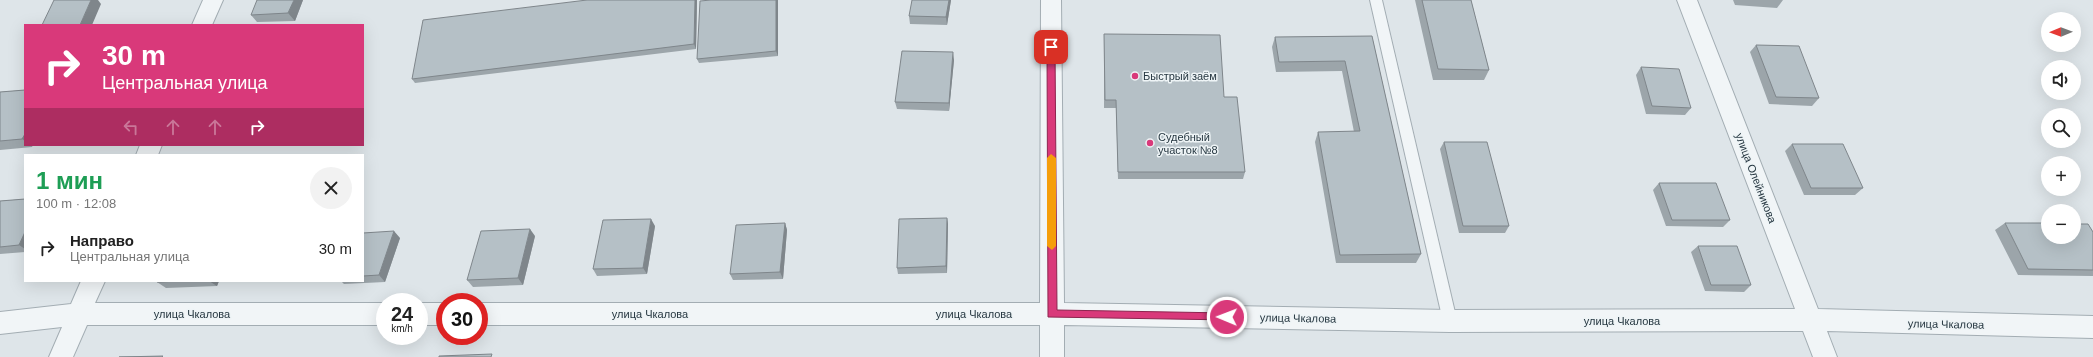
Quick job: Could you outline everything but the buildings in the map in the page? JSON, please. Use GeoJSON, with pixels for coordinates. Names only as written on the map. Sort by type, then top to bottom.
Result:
{"type":"FeatureCollection","features":[{"type":"Feature","properties":{"kind":"street"},"geometry":{"type":"LineString","coordinates":[[202,24],[213,0]]}},
{"type":"Feature","properties":{"kind":"street"},"geometry":{"type":"LineString","coordinates":[[1051,0],[1052,357]]}},
{"type":"Feature","properties":{"kind":"street","name":"улица Олейникова"},"geometry":{"type":"LineString","coordinates":[[1687,0],[1824,357]]}},
{"type":"Feature","properties":{"kind":"street"},"geometry":{"type":"LineString","coordinates":[[61,357],[93,282]]}},
{"type":"Feature","properties":{"kind":"street","name":"улица Чкалова"},"geometry":{"type":"LineString","coordinates":[[0,323],[79,314],[376,314]]}},
{"type":"Feature","properties":{"kind":"street","name":"улица Чкалова"},"geometry":{"type":"LineString","coordinates":[[488,314],[1052,314],[1450,321],[1811,320],[2093,327]]}},
{"type":"Feature","properties":{"kind":"lane"},"geometry":{"type":"LineString","coordinates":[[1376,0],[1450,321]]}},
{"type":"Feature","properties":{"kind":"slow traffic"},"geometry":{"type":"LineString","coordinates":[[1051,158],[1052,246]]}},
{"type":"Feature","properties":{"kind":"place","name":"Быстрый заём"},"geometry":{"type":"Point","coordinates":[1135,76]}},
{"type":"Feature","properties":{"kind":"place","name":"Судебный участок №8"},"geometry":{"type":"Point","coordinates":[1150,143]}},
{"type":"Feature","properties":{"kind":"route"},"geometry":{"type":"LineString","coordinates":[[1051,47],[1052,314],[1227,317]]}}]}
